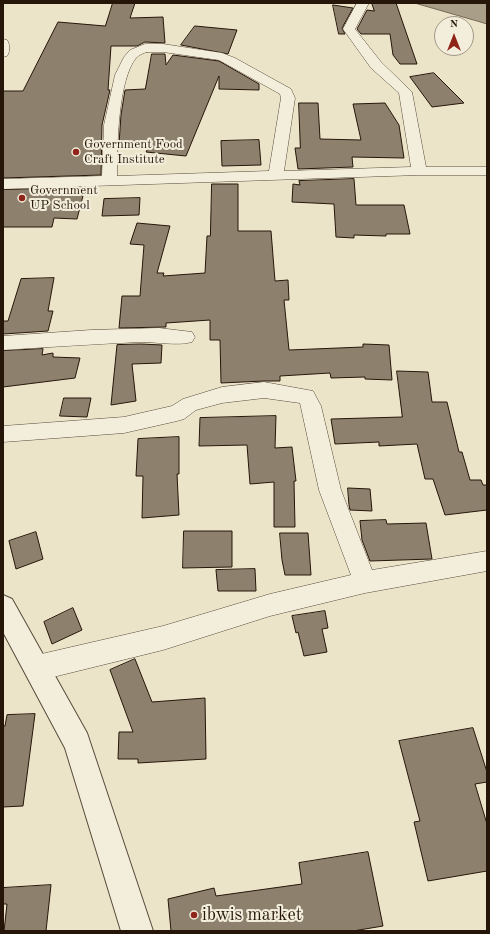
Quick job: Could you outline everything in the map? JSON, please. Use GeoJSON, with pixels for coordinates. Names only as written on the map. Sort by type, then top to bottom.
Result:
{"type":"FeatureCollection","features":[{"type":"Feature","properties":{"kind":"street"},"geometry":{"type":"LineString","coordinates":[[363,3],[349,29],[376,64],[405,92],[419,171]]}},
{"type":"Feature","properties":{"kind":"street"},"geometry":{"type":"LineString","coordinates":[[3,43],[3,53]]}},
{"type":"Feature","properties":{"kind":"street"},"geometry":{"type":"LineString","coordinates":[[109,180],[111,126],[121,75],[130,57],[134,53],[145,48],[164,48],[222,57],[286,92],[288,98],[276,176]]}},
{"type":"Feature","properties":{"kind":"street"},"geometry":{"type":"LineString","coordinates":[[3,184],[419,171],[487,171]]}},
{"type":"Feature","properties":{"kind":"street"},"geometry":{"type":"LineString","coordinates":[[3,343],[91,337],[159,335],[186,337]]}},
{"type":"Feature","properties":{"kind":"street"},"geometry":{"type":"LineString","coordinates":[[3,434],[124,426],[177,413],[190,404],[222,394],[264,390],[306,396],[311,406],[330,490],[365,582]]}},
{"type":"Feature","properties":{"kind":"street"},"geometry":{"type":"LineString","coordinates":[[37,668],[163,638],[270,605],[365,582],[487,561]]}},
{"type":"Feature","properties":{"kind":"street"},"geometry":{"type":"LineString","coordinates":[[3,607],[77,743],[137,931]]}},
{"type":"Feature","properties":{"kind":"shaded area"},"geometry":{"type":"Polygon","coordinates":[[[415,3],[487,3],[487,24],[474,20],[474,16],[460,16],[415,3]]]}},
{"type":"Feature","properties":{"kind":"building"},"geometry":{"type":"Polygon","coordinates":[[[113,3],[135,3],[130,18],[163,17],[165,43],[145,42],[137,46],[111,46],[108,90],[110,90],[102,125],[101,175],[3,178],[3,91],[23,91],[58,22],[105,26],[113,3]]]}},
{"type":"Feature","properties":{"kind":"building"},"geometry":{"type":"Polygon","coordinates":[[[372,3],[396,3],[417,64],[400,64],[393,55],[390,34],[361,34],[357,29],[367,10],[374,11],[372,3]]]}},
{"type":"Feature","properties":{"kind":"building"},"geometry":{"type":"Polygon","coordinates":[[[333,5],[353,8],[342,28],[345,34],[339,34],[333,5]]]}},
{"type":"Feature","properties":{"kind":"building"},"geometry":{"type":"Polygon","coordinates":[[[195,26],[237,30],[228,54],[181,45],[195,26]]]}},
{"type":"Feature","properties":{"kind":"building"},"geometry":{"type":"Polygon","coordinates":[[[152,54],[165,54],[166,65],[173,55],[219,61],[259,84],[259,90],[219,89],[219,76],[186,156],[146,152],[152,141],[119,144],[121,115],[125,90],[145,89],[152,54]]]}},
{"type":"Feature","properties":{"kind":"building"},"geometry":{"type":"Polygon","coordinates":[[[434,73],[464,103],[432,107],[410,77],[434,73]]]}},
{"type":"Feature","properties":{"kind":"building"},"geometry":{"type":"Polygon","coordinates":[[[299,103],[318,103],[320,139],[361,140],[353,104],[385,103],[399,125],[404,158],[352,157],[353,167],[298,169],[295,148],[300,148],[299,103]]]}},
{"type":"Feature","properties":{"kind":"building"},"geometry":{"type":"Polygon","coordinates":[[[259,140],[261,165],[222,166],[221,141],[259,140]]]}},
{"type":"Feature","properties":{"kind":"building"},"geometry":{"type":"Polygon","coordinates":[[[354,179],[356,205],[404,205],[410,234],[386,234],[386,236],[354,235],[354,238],[336,237],[334,204],[292,202],[293,184],[300,185],[299,181],[354,179]]]}},
{"type":"Feature","properties":{"kind":"building"},"geometry":{"type":"Polygon","coordinates":[[[212,184],[238,184],[238,231],[271,231],[275,281],[288,280],[289,300],[284,300],[289,350],[363,347],[363,344],[389,345],[392,380],[365,379],[365,377],[331,378],[330,373],[280,376],[280,381],[221,383],[220,340],[210,340],[210,320],[166,323],[166,327],[119,328],[122,296],[140,296],[144,245],[130,244],[137,223],[170,226],[157,273],[164,273],[163,276],[205,273],[207,236],[210,236],[212,184]]]}},
{"type":"Feature","properties":{"kind":"building"},"geometry":{"type":"Polygon","coordinates":[[[85,188],[77,219],[54,218],[52,227],[3,227],[3,190],[85,188]]]}},
{"type":"Feature","properties":{"kind":"building"},"geometry":{"type":"Polygon","coordinates":[[[140,198],[139,215],[102,216],[104,199],[140,198]]]}},
{"type":"Feature","properties":{"kind":"building"},"geometry":{"type":"Polygon","coordinates":[[[54,278],[48,311],[53,311],[48,331],[3,334],[3,321],[8,321],[21,279],[54,278]]]}},
{"type":"Feature","properties":{"kind":"building"},"geometry":{"type":"Polygon","coordinates":[[[117,345],[162,345],[161,363],[132,364],[136,401],[111,405],[117,345]]]}},
{"type":"Feature","properties":{"kind":"building"},"geometry":{"type":"Polygon","coordinates":[[[43,349],[42,355],[53,353],[53,357],[80,358],[75,378],[3,387],[3,351],[43,349]]]}},
{"type":"Feature","properties":{"kind":"building"},"geometry":{"type":"Polygon","coordinates":[[[397,371],[428,372],[432,402],[447,402],[459,452],[462,452],[470,480],[481,480],[483,485],[487,485],[487,510],[445,515],[433,479],[425,479],[417,444],[379,446],[379,442],[335,444],[331,419],[402,417],[397,371]]]}},
{"type":"Feature","properties":{"kind":"building"},"geometry":{"type":"Polygon","coordinates":[[[64,398],[91,398],[87,417],[60,416],[64,398]]]}},
{"type":"Feature","properties":{"kind":"building"},"geometry":{"type":"Polygon","coordinates":[[[276,416],[275,448],[292,447],[296,481],[294,481],[295,527],[274,527],[274,482],[250,484],[247,445],[199,446],[200,418],[276,416]]]}},
{"type":"Feature","properties":{"kind":"building"},"geometry":{"type":"Polygon","coordinates":[[[179,437],[179,474],[177,474],[179,515],[142,518],[143,476],[136,476],[138,439],[179,437]]]}},
{"type":"Feature","properties":{"kind":"building"},"geometry":{"type":"Polygon","coordinates":[[[348,488],[370,489],[372,511],[350,510],[348,488]]]}},
{"type":"Feature","properties":{"kind":"building"},"geometry":{"type":"Polygon","coordinates":[[[386,520],[387,524],[426,523],[432,559],[370,561],[362,540],[360,521],[386,520]]]}},
{"type":"Feature","properties":{"kind":"building"},"geometry":{"type":"Polygon","coordinates":[[[184,531],[232,531],[232,567],[183,568],[184,531]]]}},
{"type":"Feature","properties":{"kind":"building"},"geometry":{"type":"Polygon","coordinates":[[[36,532],[43,559],[16,569],[9,541],[36,532]]]}},
{"type":"Feature","properties":{"kind":"building"},"geometry":{"type":"Polygon","coordinates":[[[280,533],[308,533],[311,575],[285,575],[282,560],[280,533]]]}},
{"type":"Feature","properties":{"kind":"building"},"geometry":{"type":"Polygon","coordinates":[[[255,569],[256,591],[218,591],[216,570],[255,569]]]}},
{"type":"Feature","properties":{"kind":"building"},"geometry":{"type":"Polygon","coordinates":[[[73,608],[82,630],[52,644],[44,622],[73,608]]]}},
{"type":"Feature","properties":{"kind":"building"},"geometry":{"type":"Polygon","coordinates":[[[325,611],[328,628],[322,629],[327,652],[304,656],[292,616],[325,611]]]}},
{"type":"Feature","properties":{"kind":"building"},"geometry":{"type":"Polygon","coordinates":[[[135,659],[152,702],[205,698],[206,759],[138,763],[138,759],[118,759],[119,732],[133,732],[110,670],[135,659]]]}},
{"type":"Feature","properties":{"kind":"building"},"geometry":{"type":"Polygon","coordinates":[[[35,714],[23,806],[3,807],[3,726],[5,726],[7,715],[35,714]]]}},
{"type":"Feature","properties":{"kind":"building"},"geometry":{"type":"Polygon","coordinates":[[[473,728],[487,772],[487,782],[475,784],[487,824],[487,871],[428,881],[414,822],[420,821],[399,741],[473,728]]]}},
{"type":"Feature","properties":{"kind":"building"},"geometry":{"type":"Polygon","coordinates":[[[368,852],[383,926],[353,931],[171,931],[168,899],[214,888],[216,896],[302,884],[299,863],[368,852]]]}},
{"type":"Feature","properties":{"kind":"building"},"geometry":{"type":"Polygon","coordinates":[[[51,885],[46,931],[4,931],[7,904],[3,904],[3,888],[51,885]]]}},
{"type":"Feature","properties":{"kind":"place","name":"Government Food Craft Institute"},"geometry":{"type":"Point","coordinates":[76,152]}},
{"type":"Feature","properties":{"kind":"place","name":"Government UP School"},"geometry":{"type":"Point","coordinates":[22,198]}},
{"type":"Feature","properties":{"kind":"place","name":"ibwis market"},"geometry":{"type":"Point","coordinates":[194,915]}}]}
